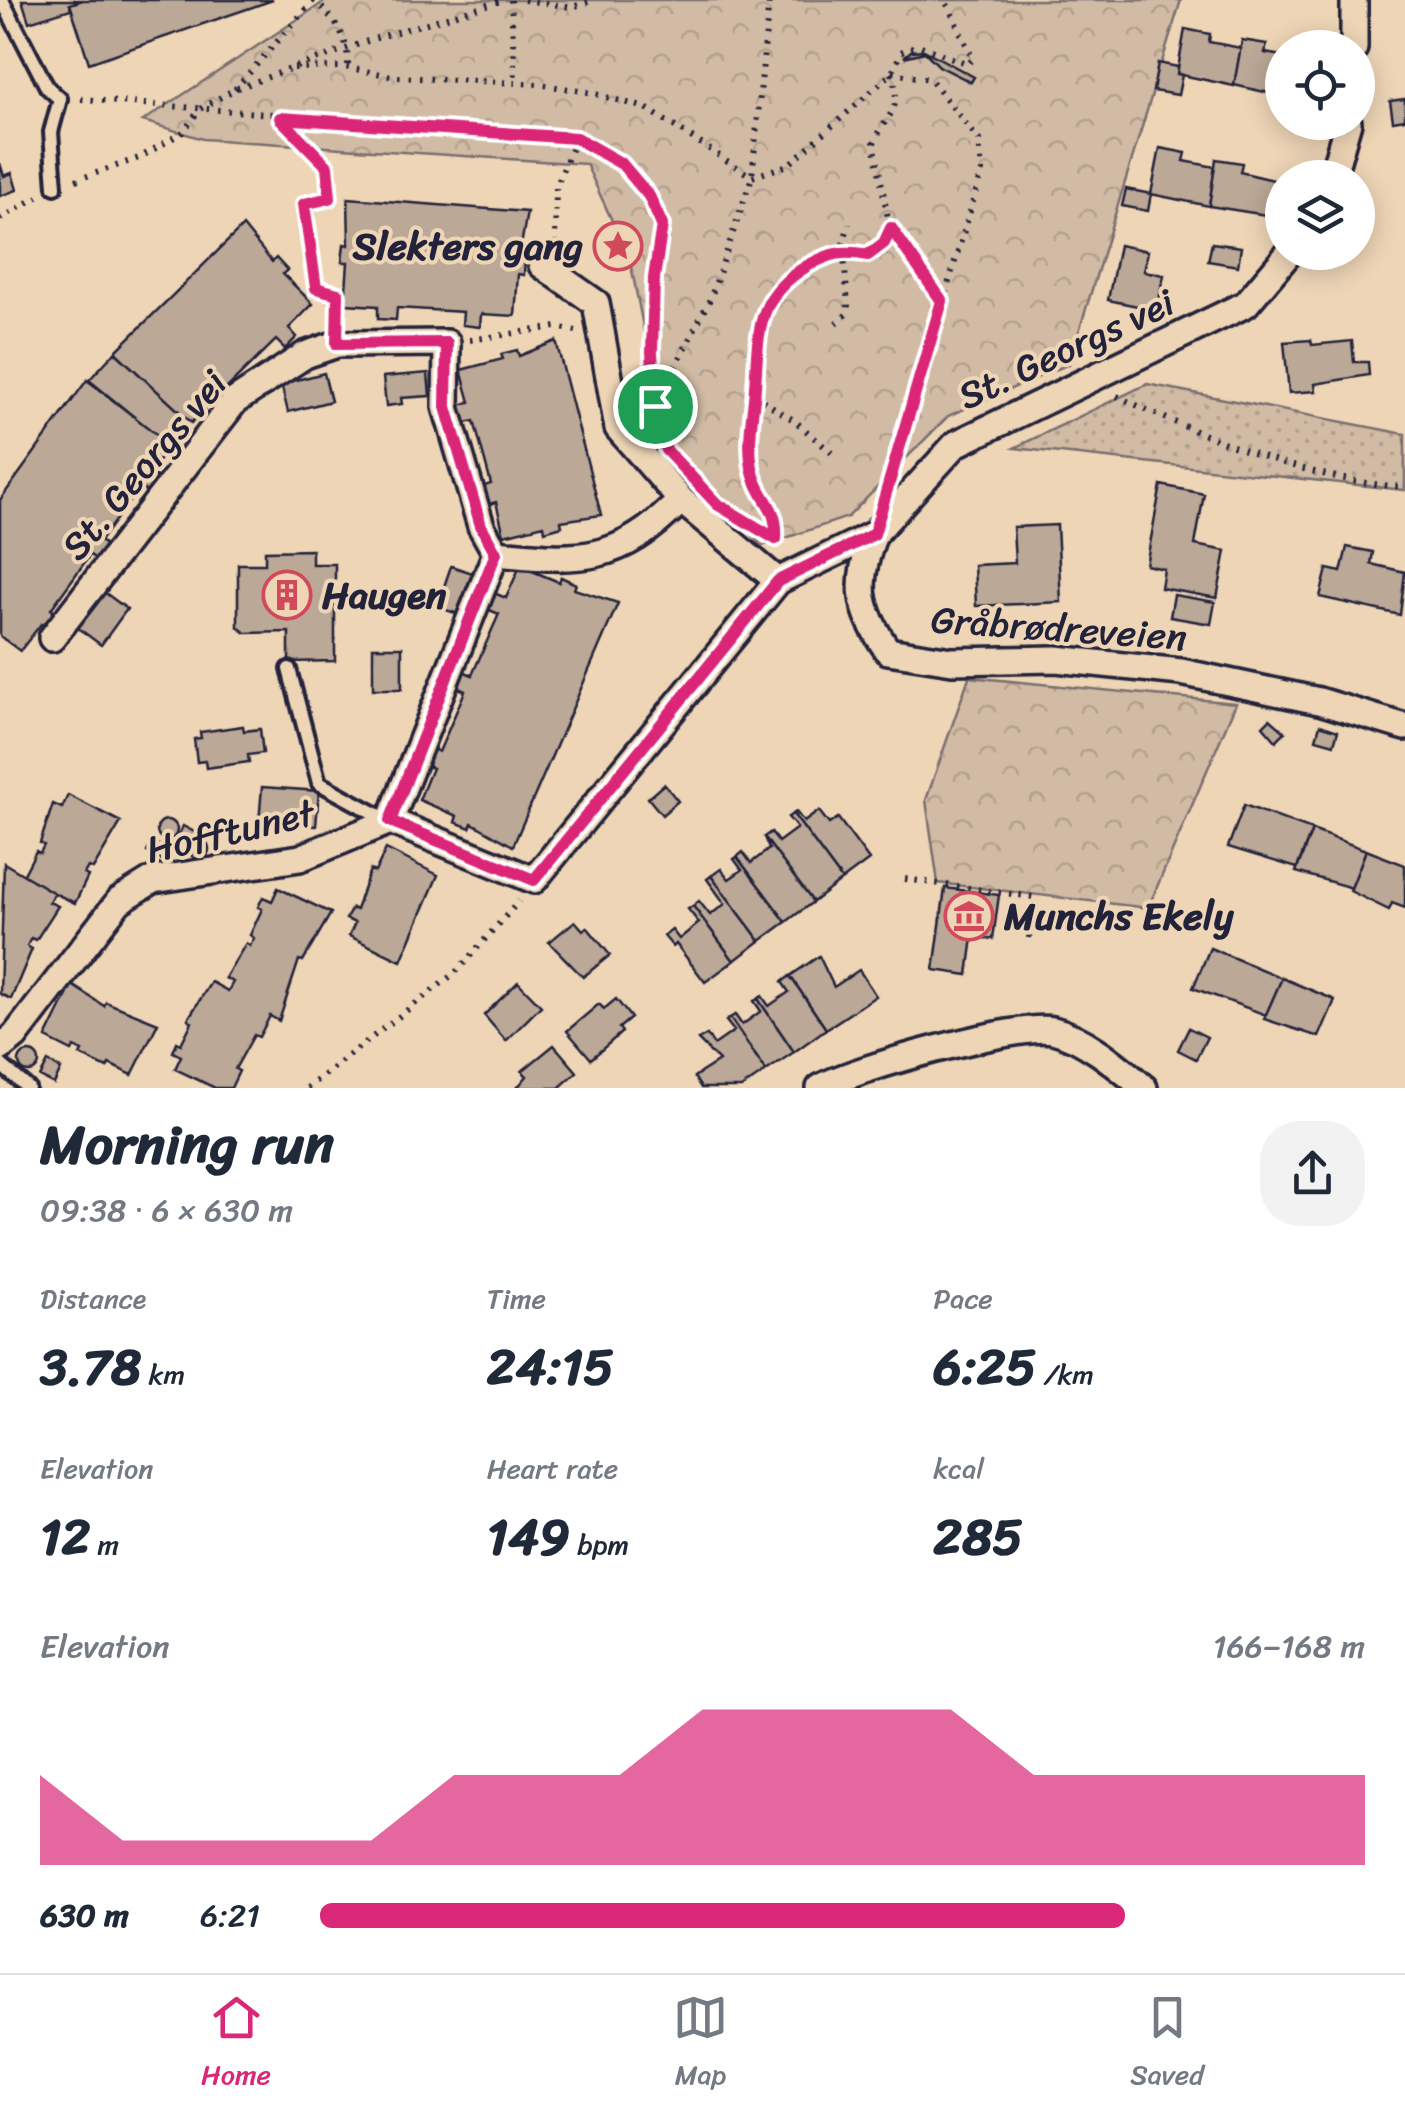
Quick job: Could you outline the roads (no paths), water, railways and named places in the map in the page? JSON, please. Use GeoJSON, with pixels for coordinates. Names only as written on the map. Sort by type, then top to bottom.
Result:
{"type":"FeatureCollection","features":[{"type":"Feature","properties":{"kind":"street"},"geometry":{"type":"LineString","coordinates":[[1354,0],[1354,30]]}},
{"type":"Feature","properties":{"kind":"street"},"geometry":{"type":"LineString","coordinates":[[548,269],[596,303],[618,428],[681,500],[778,581]]}},
{"type":"Feature","properties":{"kind":"street","name":"St. Georgs vei"},"geometry":{"type":"LineString","coordinates":[[378,826],[534,880],[778,581],[874,534],[956,444],[1246,304],[1275,270]]}},
{"type":"Feature","properties":{"kind":"street","name":"St. Georgs vei"},"geometry":{"type":"LineString","coordinates":[[52,638],[235,401],[306,355],[337,344],[447,343],[446,407],[481,526],[496,553]]}},
{"type":"Feature","properties":{"kind":"street"},"geometry":{"type":"LineString","coordinates":[[378,826],[496,553],[556,559],[610,554],[656,525],[681,500]]}},
{"type":"Feature","properties":{"kind":"street","name":"Gråbrødreveien"},"geometry":{"type":"LineString","coordinates":[[874,534],[860,573],[866,620],[888,650],[952,661],[1056,659],[1181,672],[1318,701],[1405,727]]}},
{"type":"Feature","properties":{"kind":"street","name":"Hofftunet"},"geometry":{"type":"LineString","coordinates":[[0,1048],[15,1036],[119,901],[153,880],[300,858],[378,826]]}},
{"type":"Feature","properties":{"kind":"street"},"geometry":{"type":"LineString","coordinates":[[820,1088],[1008,1032],[1053,1030],[1107,1057],[1144,1088]]}},
{"type":"Feature","properties":{"kind":"lane"},"geometry":{"type":"LineString","coordinates":[[2,0],[47,87],[60,99],[52,132],[54,188]]}},
{"type":"Feature","properties":{"kind":"lane"},"geometry":{"type":"LineString","coordinates":[[289,669],[319,782],[378,826]]}},
{"type":"Feature","properties":{"kind":"lane"},"geometry":{"type":"LineString","coordinates":[[0,1064],[28,1088]]}},
{"type":"Feature","properties":{"kind":"place","name":"Slekters gang"},"geometry":{"type":"Point","coordinates":[618,246]}},
{"type":"Feature","properties":{"kind":"place","name":"Haugen"},"geometry":{"type":"Point","coordinates":[287,595]}},
{"type":"Feature","properties":{"kind":"place","name":"Munchs Ekely"},"geometry":{"type":"Point","coordinates":[969,916]}}]}
